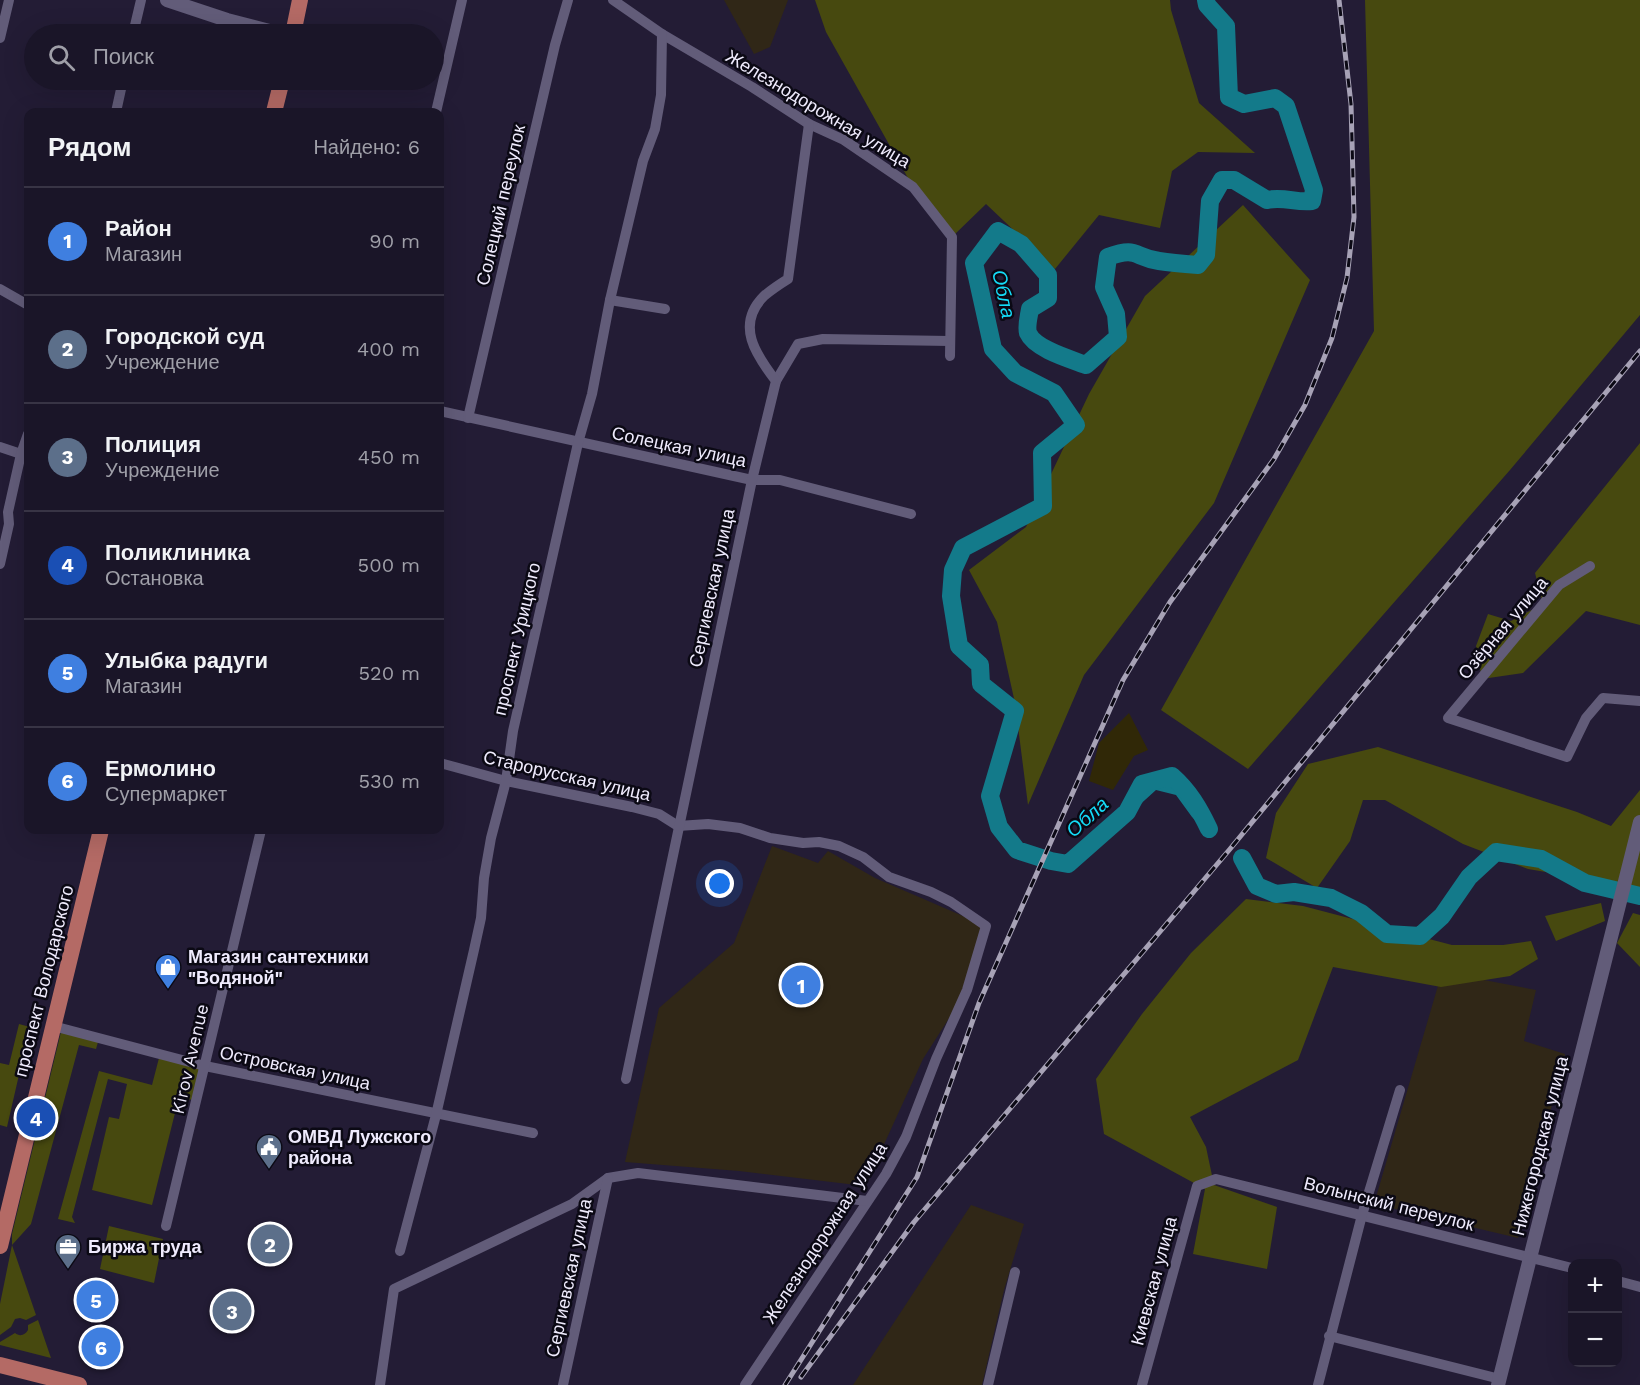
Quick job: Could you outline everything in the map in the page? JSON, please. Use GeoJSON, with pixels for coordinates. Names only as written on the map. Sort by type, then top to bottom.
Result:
{"type":"FeatureCollection","features":[{"type":"Feature","properties":{"kind":"main road"},"geometry":{"type":"LineString","coordinates":[[295,24],[300,0]]}},
{"type":"Feature","properties":{"kind":"main road"},"geometry":{"type":"LineString","coordinates":[[275,108],[280,90]]}},
{"type":"Feature","properties":{"kind":"main road","name":"проспект Володарского"},"geometry":{"type":"LineString","coordinates":[[0,1246],[100,834]]}},
{"type":"Feature","properties":{"kind":"main road"},"geometry":{"type":"LineString","coordinates":[[0,1365],[79,1385]]}},
{"type":"Feature","properties":{"kind":"street"},"geometry":{"type":"LineString","coordinates":[[0,38],[9,0]]}},
{"type":"Feature","properties":{"kind":"street"},"geometry":{"type":"LineString","coordinates":[[136,24],[141,0]]}},
{"type":"Feature","properties":{"kind":"street"},"geometry":{"type":"LineString","coordinates":[[167,0],[242,24]]}},
{"type":"Feature","properties":{"kind":"street"},"geometry":{"type":"LineString","coordinates":[[444,78],[462,0]]}},
{"type":"Feature","properties":{"kind":"street","name":"Солецкий переулок"},"geometry":{"type":"LineString","coordinates":[[468,418],[555,45],[568,0]]}},
{"type":"Feature","properties":{"kind":"street","name":"Железнодорожная улица"},"geometry":{"type":"LineString","coordinates":[[613,0],[662,34],[752,87],[808,124],[844,140],[913,187],[952,237],[950,356]]}},
{"type":"Feature","properties":{"kind":"street","name":"проспект Урицкого"},"geometry":{"type":"LineString","coordinates":[[400,1251],[436,1114],[481,918],[484,878],[491,838],[506,781],[513,731],[578,443],[592,394],[610,300],[643,161],[655,129],[661,95],[662,34]]}},
{"type":"Feature","properties":{"kind":"street"},"geometry":{"type":"LineString","coordinates":[[117,108],[121,90]]}},
{"type":"Feature","properties":{"kind":"street"},"geometry":{"type":"LineString","coordinates":[[437,108],[441,90]]}},
{"type":"Feature","properties":{"kind":"street"},"geometry":{"type":"LineString","coordinates":[[776,381],[756,354],[750,338],[753,310],[765,296],[788,279],[808,124]]}},
{"type":"Feature","properties":{"kind":"street"},"geometry":{"type":"LineString","coordinates":[[0,289],[24,303]]}},
{"type":"Feature","properties":{"kind":"street"},"geometry":{"type":"LineString","coordinates":[[610,300],[665,309]]}},
{"type":"Feature","properties":{"kind":"street","name":"Сергиевская улица"},"geometry":{"type":"LineString","coordinates":[[626,1078],[752,480],[776,381],[798,344],[823,339],[950,341]]}},
{"type":"Feature","properties":{"kind":"street","name":"Солецкая улица"},"geometry":{"type":"LineString","coordinates":[[444,412],[752,480],[780,480],[911,514]]}},
{"type":"Feature","properties":{"kind":"street"},"geometry":{"type":"LineString","coordinates":[[0,564],[9,524],[8,512],[24,445]]}},
{"type":"Feature","properties":{"kind":"street"},"geometry":{"type":"LineString","coordinates":[[0,447],[21,454]]}},
{"type":"Feature","properties":{"kind":"street","name":"Озёрная улица"},"geometry":{"type":"LineString","coordinates":[[1590,566],[1558,585],[1448,718],[1567,757],[1586,718],[1603,698],[1640,701]]}},
{"type":"Feature","properties":{"kind":"street","name":"Старорусская улица"},"geometry":{"type":"LineString","coordinates":[[444,765],[506,781],[659,814],[678,826]]}},
{"type":"Feature","properties":{"kind":"street","name":"Нижегородская улица"},"geometry":{"type":"LineString","coordinates":[[1499,1382],[1640,822]]}},
{"type":"Feature","properties":{"kind":"street","name":"Железнодорожная улица"},"geometry":{"type":"LineString","coordinates":[[678,826],[708,824],[741,828],[770,838],[839,846],[863,857],[889,878],[931,892],[951,902],[986,926],[967,990],[936,1059],[906,1137],[886,1174],[745,1385]]}},
{"type":"Feature","properties":{"kind":"street","name":"Kirov Avenue"},"geometry":{"type":"LineString","coordinates":[[166,1226],[260,834]]}},
{"type":"Feature","properties":{"kind":"street","name":"Островская улица"},"geometry":{"type":"LineString","coordinates":[[53,1026],[205,1066],[533,1133]]}},
{"type":"Feature","properties":{"kind":"street"},"geometry":{"type":"LineString","coordinates":[[1318,1385],[1362,1215],[1400,1090]]}},
{"type":"Feature","properties":{"kind":"street"},"geometry":{"type":"LineString","coordinates":[[380,1385],[394,1289],[572,1204],[608,1178],[638,1173],[867,1201]]}},
{"type":"Feature","properties":{"kind":"street","name":"Сергиевская улица"},"geometry":{"type":"LineString","coordinates":[[563,1385],[608,1178]]}},
{"type":"Feature","properties":{"kind":"street","name":"Волынский переулок"},"geometry":{"type":"LineString","coordinates":[[1197,1186],[1216,1179],[1568,1267]]}},
{"type":"Feature","properties":{"kind":"street","name":"Киевская улица"},"geometry":{"type":"LineString","coordinates":[[1142,1385],[1197,1186]]}},
{"type":"Feature","properties":{"kind":"street"},"geometry":{"type":"LineString","coordinates":[[991,1384],[1015,1272]]}},
{"type":"Feature","properties":{"kind":"street"},"geometry":{"type":"LineString","coordinates":[[1622,1282],[1640,1287]]}},
{"type":"Feature","properties":{"kind":"street"},"geometry":{"type":"LineString","coordinates":[[1329,1336],[1499,1382]]}},
{"type":"Feature","properties":{"kind":"shaded area"},"geometry":{"type":"Polygon","coordinates":[[[724,0],[788,0],[770,47],[754,54],[724,0]]]}},
{"type":"Feature","properties":{"kind":"shaded area"},"geometry":{"type":"Polygon","coordinates":[[[815,0],[1170,0],[1199,103],[1255,153],[1198,152],[1172,171],[1160,228],[1099,215],[1055,269],[986,204],[952,237],[913,187],[826,32],[815,0]]]}},
{"type":"Feature","properties":{"kind":"shaded area"},"geometry":{"type":"Polygon","coordinates":[[[1365,0],[1640,0],[1640,315],[1510,470],[1248,769],[1161,710],[1374,331],[1365,0]]]}},
{"type":"Feature","properties":{"kind":"shaded area"},"geometry":{"type":"Polygon","coordinates":[[[1243,205],[1310,280],[1214,503],[1084,675],[1028,805],[1015,703],[997,622],[969,570],[1026,527],[1089,394],[1145,296],[1243,205]]]}},
{"type":"Feature","properties":{"kind":"shaded area"},"geometry":{"type":"Polygon","coordinates":[[[1640,443],[1640,625],[1586,611],[1523,673],[1482,679],[1476,646],[1488,614],[1511,621],[1543,604],[1535,573],[1640,443]]]}},
{"type":"Feature","properties":{"kind":"shaded area"},"geometry":{"type":"Polygon","coordinates":[[[1378,747],[1577,812],[1611,826],[1640,790],[1640,888],[1528,869],[1463,844],[1385,800],[1363,800],[1350,841],[1317,888],[1266,858],[1276,813],[1308,764],[1378,747]]]}},
{"type":"Feature","properties":{"kind":"shaded area"},"geometry":{"type":"Polygon","coordinates":[[[1172,777],[1193,800],[1209,829],[1204,829],[1192,817],[1176,795],[1156,790],[1103,838],[1092,854],[1069,873],[1068,864],[1127,812],[1142,784],[1172,777]]]}},
{"type":"Feature","properties":{"kind":"shaded area"},"geometry":{"type":"Polygon","coordinates":[[[772,846],[818,863],[828,851],[875,878],[986,926],[967,990],[923,1059],[865,1186],[739,1171],[625,1162],[659,1008],[734,943],[772,846]]]}},
{"type":"Feature","properties":{"kind":"shaded area"},"geometry":{"type":"Polygon","coordinates":[[[1246,899],[1303,906],[1452,945],[1503,945],[1531,941],[1538,959],[1510,976],[1441,987],[1333,967],[1298,1060],[1190,1117],[1206,1147],[1214,1185],[1277,1207],[1267,1269],[1193,1254],[1205,1189],[1104,1134],[1096,1079],[1142,1014],[1191,953],[1246,899]]]}},
{"type":"Feature","properties":{"kind":"shaded area"},"geometry":{"type":"Polygon","coordinates":[[[1601,903],[1605,921],[1556,941],[1545,916],[1601,903]]]}},
{"type":"Feature","properties":{"kind":"shaded area"},"geometry":{"type":"Polygon","coordinates":[[[1633,913],[1640,915],[1640,967],[1617,943],[1633,913]]]}},
{"type":"Feature","properties":{"kind":"shaded area"},"geometry":{"type":"Polygon","coordinates":[[[1442,972],[1536,990],[1524,1041],[1565,1054],[1518,1238],[1374,1204],[1442,972]]]}},
{"type":"Feature","properties":{"kind":"shaded area"},"geometry":{"type":"Polygon","coordinates":[[[19,1024],[30,1027],[7,1127],[0,1125],[0,1063],[9,1065],[19,1024]]]}},
{"type":"Feature","properties":{"kind":"shaded area"},"geometry":{"type":"Polygon","coordinates":[[[61,1032],[98,1042],[96,1049],[79,1045],[31,1224],[12,1245],[12,1234],[61,1032]]]}},
{"type":"Feature","properties":{"kind":"shaded area"},"geometry":{"type":"Polygon","coordinates":[[[159,1058],[205,1069],[197,1101],[179,1097],[152,1205],[92,1190],[109,1117],[119,1119],[127,1084],[108,1079],[72,1217],[75,1223],[58,1219],[99,1071],[152,1085],[159,1058]]]}},
{"type":"Feature","properties":{"kind":"shaded area"},"geometry":{"type":"Polygon","coordinates":[[[971,1205],[1024,1224],[1004,1290],[982,1385],[853,1385],[971,1205]]]}},
{"type":"Feature","properties":{"kind":"shaded area"},"geometry":{"type":"Polygon","coordinates":[[[109,1226],[163,1239],[154,1283],[100,1269],[109,1226]]]}},
{"type":"Feature","properties":{"kind":"shaded area"},"geometry":{"type":"Polygon","coordinates":[[[12,1245],[36,1315],[26,1320],[15,1319],[11,1327],[0,1335],[0,1304],[12,1245]]]}},
{"type":"Feature","properties":{"kind":"shaded area"},"geometry":{"type":"Polygon","coordinates":[[[38,1320],[51,1358],[0,1345],[0,1342],[15,1333],[24,1334],[28,1330],[28,1325],[38,1320]]]}},
{"type":"Feature","properties":{"kind":"sand"},"geometry":{"type":"Polygon","coordinates":[[[1129,713],[1148,750],[1134,756],[1113,790],[1089,781],[1099,743],[1129,713]]]}},
{"type":"Feature","properties":{"kind":"waterway","name":"Обла"},"geometry":{"type":"LineString","coordinates":[[1206,0],[1207,5],[1226,26],[1229,97],[1244,104],[1275,98],[1286,106],[1314,190],[1312,201],[1267,200],[1234,180],[1222,180],[1210,201],[1206,255],[1198,265],[1159,261],[1130,252],[1108,257],[1104,287],[1116,314],[1118,337],[1086,365],[1045,349],[1028,333],[1030,309],[1048,298],[1048,275],[1021,244],[998,231],[974,263],[993,349],[1015,373],[1054,393],[1076,425],[1042,453],[1043,506],[963,548],[953,570],[951,596],[959,646],[980,665],[981,684],[1015,711],[990,796],[999,827],[1017,850],[1068,864],[1127,812],[1142,784],[1172,776],[1193,800],[1209,829]]}},
{"type":"Feature","properties":{"kind":"waterway","name":"Обла"},"geometry":{"type":"LineString","coordinates":[[1242,858],[1257,886],[1276,894],[1294,892],[1331,898],[1361,913],[1387,934],[1420,936],[1442,916],[1469,877],[1496,852],[1541,859],[1585,883],[1640,896]]}},
{"type":"Feature","properties":{"kind":"railway"},"geometry":{"type":"LineString","coordinates":[[785,1385],[917,1177],[979,1003],[1123,680],[1170,602],[1274,459],[1305,405],[1332,338],[1347,278],[1354,217],[1351,104],[1339,0]]}},
{"type":"Feature","properties":{"kind":"railway"},"geometry":{"type":"LineString","coordinates":[[801,1377],[914,1222],[1230,849],[1640,351]]}},
{"type":"Feature","properties":{"kind":"place","name":"Район"},"geometry":{"type":"Point","coordinates":[801,985]}},
{"type":"Feature","properties":{"kind":"place","name":"Магазин сантехники \"Водяной\""},"geometry":{"type":"Point","coordinates":[168,990]}},
{"type":"Feature","properties":{"kind":"place","name":"Поликлиника"},"geometry":{"type":"Point","coordinates":[36,1118]}},
{"type":"Feature","properties":{"kind":"place","name":"ОМВД Лужского района"},"geometry":{"type":"Point","coordinates":[269,1170]}},
{"type":"Feature","properties":{"kind":"place","name":"Городской суд"},"geometry":{"type":"Point","coordinates":[270,1244]}},
{"type":"Feature","properties":{"kind":"place","name":"Биржа труда"},"geometry":{"type":"Point","coordinates":[68,1270]}},
{"type":"Feature","properties":{"kind":"place","name":"Улыбка радуги"},"geometry":{"type":"Point","coordinates":[96,1300]}},
{"type":"Feature","properties":{"kind":"place","name":"Полиция"},"geometry":{"type":"Point","coordinates":[232,1311]}},
{"type":"Feature","properties":{"kind":"place","name":"Ермолино"},"geometry":{"type":"Point","coordinates":[101,1347]}}]}
